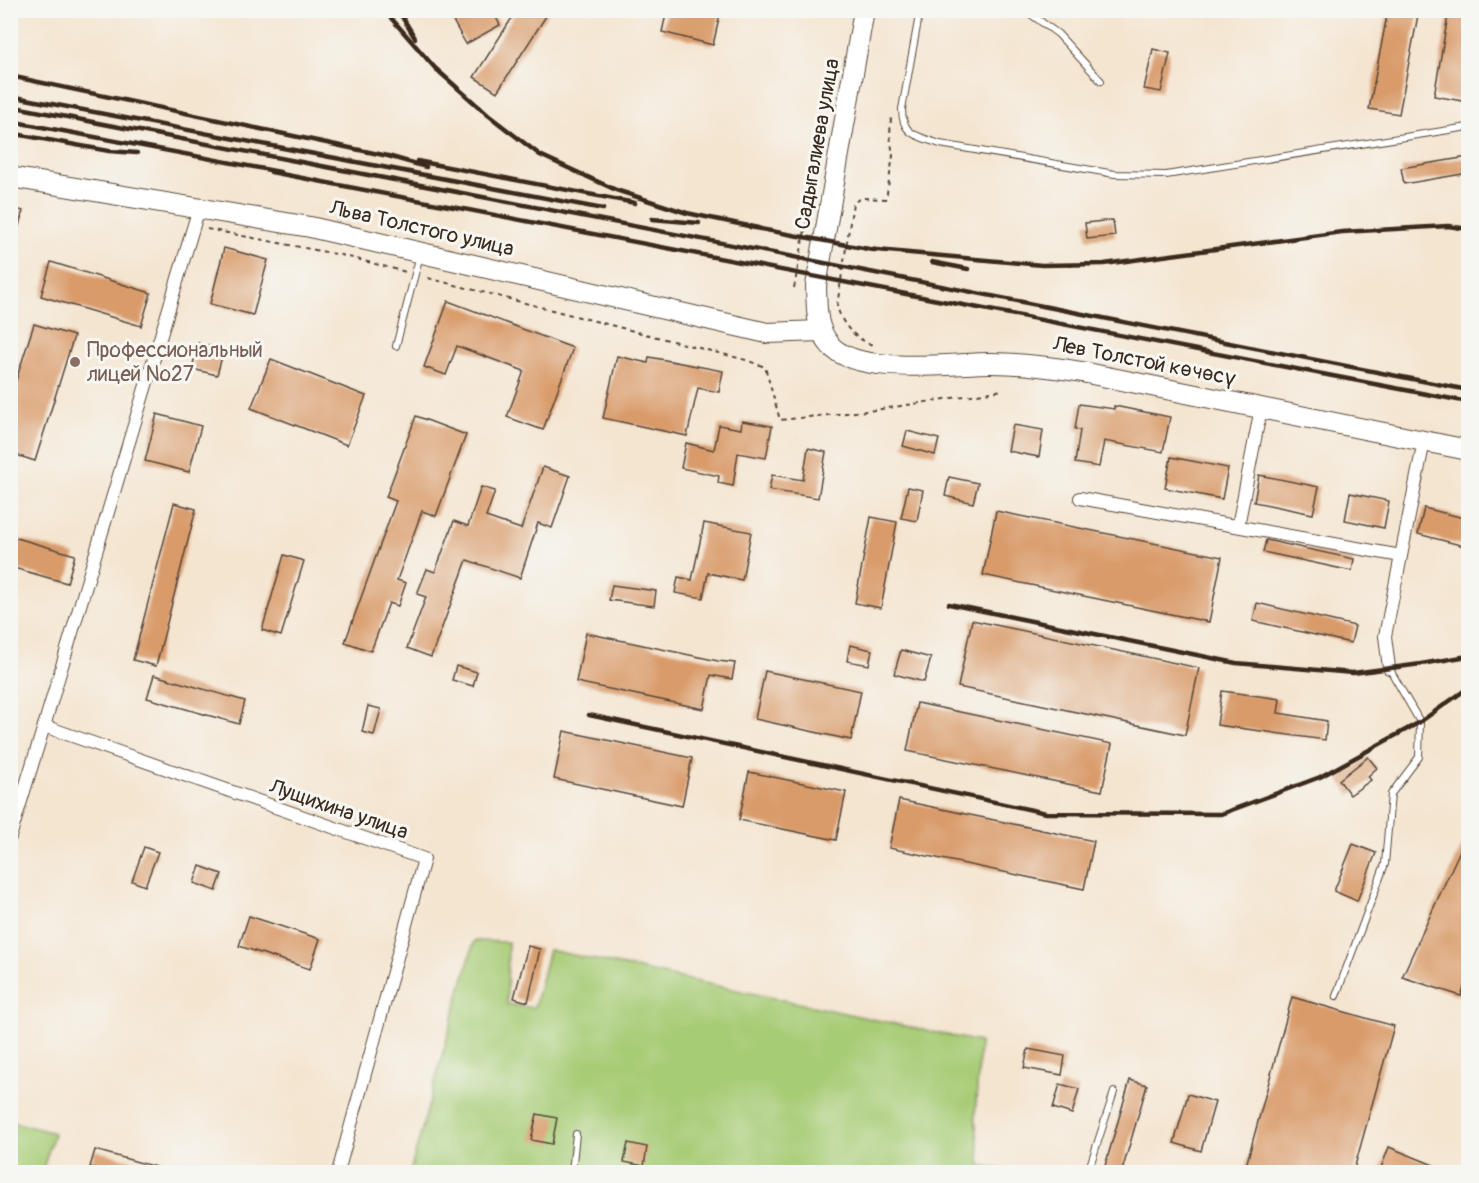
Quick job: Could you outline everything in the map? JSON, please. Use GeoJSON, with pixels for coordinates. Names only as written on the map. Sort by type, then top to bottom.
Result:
{"type":"FeatureCollection","features":[{"type":"Feature","properties":{"kind":"main road","name":"Садыгалиева улица"},"geometry":{"type":"LineString","coordinates":[[820,331],[816,309],[816,286],[864,10]]}},
{"type":"Feature","properties":{"kind":"main road","name":"Льва Толстого улица"},"geometry":{"type":"LineString","coordinates":[[10,177],[196,217],[310,227],[767,333],[820,331]]}},
{"type":"Feature","properties":{"kind":"main road","name":"Лев Толстой көчөсү"},"geometry":{"type":"LineString","coordinates":[[820,331],[832,347],[845,357],[870,364],[1036,365],[1082,372],[1468,450]]}},
{"type":"Feature","properties":{"kind":"street"},"geometry":{"type":"LineString","coordinates":[[10,837],[196,217]]}},
{"type":"Feature","properties":{"kind":"street"},"geometry":{"type":"LineString","coordinates":[[1238,526],[1261,408]]}},
{"type":"Feature","properties":{"kind":"street"},"geometry":{"type":"LineString","coordinates":[[1389,668],[1385,636],[1424,441]]}},
{"type":"Feature","properties":{"kind":"street"},"geometry":{"type":"LineString","coordinates":[[1080,498],[1401,556]]}},
{"type":"Feature","properties":{"kind":"street","name":"Лущихина улица"},"geometry":{"type":"LineString","coordinates":[[44,726],[424,859],[338,1173]]}},
{"type":"Feature","properties":{"kind":"lane"},"geometry":{"type":"LineString","coordinates":[[920,10],[902,109],[902,121],[906,129],[940,144],[1115,174],[1166,175],[1468,127]]}},
{"type":"Feature","properties":{"kind":"lane"},"geometry":{"type":"LineString","coordinates":[[1025,10],[1058,34],[1101,81]]}},
{"type":"Feature","properties":{"kind":"lane"},"geometry":{"type":"LineString","coordinates":[[396,346],[421,251]]}},
{"type":"Feature","properties":{"kind":"lane"},"geometry":{"type":"LineString","coordinates":[[1336,996],[1385,864],[1391,795],[1419,757],[1420,722],[1389,668]]}},
{"type":"Feature","properties":{"kind":"lane"},"geometry":{"type":"LineString","coordinates":[[1089,1173],[1114,1092]]}},
{"type":"Feature","properties":{"kind":"lane"},"geometry":{"type":"LineString","coordinates":[[572,1173],[576,1134]]}},
{"type":"Feature","properties":{"kind":"path"},"geometry":{"type":"LineString","coordinates":[[794,288],[827,115]]}},
{"type":"Feature","properties":{"kind":"path"},"geometry":{"type":"LineString","coordinates":[[880,346],[857,338],[841,319],[837,306],[853,203],[861,198],[886,199]]}},
{"type":"Feature","properties":{"kind":"path"},"geometry":{"type":"LineString","coordinates":[[196,217],[406,272]]}},
{"type":"Feature","properties":{"kind":"path"},"geometry":{"type":"LineString","coordinates":[[428,278],[746,360],[765,367],[780,420],[875,410],[1003,390]]}},
{"type":"Feature","properties":{"kind":"green space"},"geometry":{"type":"Polygon","coordinates":[[[474,941],[508,942],[507,1004],[534,1008],[549,950],[980,1042],[975,1118],[981,1165],[1014,1172],[410,1172],[474,941]]]}},
{"type":"Feature","properties":{"kind":"green space"},"geometry":{"type":"Polygon","coordinates":[[[10,1121],[54,1133],[42,1172],[11,1172],[10,1121]]]}},
{"type":"Feature","properties":{"kind":"building"},"geometry":{"type":"Polygon","coordinates":[[[447,10],[492,10],[500,25],[466,44],[447,10]]]}},
{"type":"Feature","properties":{"kind":"building"},"geometry":{"type":"Polygon","coordinates":[[[517,10],[550,10],[497,92],[474,77],[517,10]]]}},
{"type":"Feature","properties":{"kind":"building"},"geometry":{"type":"Polygon","coordinates":[[[667,10],[721,10],[713,45],[662,32],[667,10]]]}},
{"type":"Feature","properties":{"kind":"building"},"geometry":{"type":"Polygon","coordinates":[[[1388,10],[1419,10],[1399,114],[1369,109],[1388,10]]]}},
{"type":"Feature","properties":{"kind":"building"},"geometry":{"type":"Polygon","coordinates":[[[1449,10],[1468,10],[1468,102],[1434,96],[1449,10]]]}},
{"type":"Feature","properties":{"kind":"building"},"geometry":{"type":"Polygon","coordinates":[[[1153,49],[1170,53],[1161,92],[1144,89],[1153,49]]]}},
{"type":"Feature","properties":{"kind":"building"},"geometry":{"type":"Polygon","coordinates":[[[1468,157],[1468,173],[1404,184],[1401,168],[1468,157]]]}},
{"type":"Feature","properties":{"kind":"building"},"geometry":{"type":"Polygon","coordinates":[[[10,207],[23,211],[14,244],[10,244],[10,207]]]}},
{"type":"Feature","properties":{"kind":"building"},"geometry":{"type":"Polygon","coordinates":[[[1113,220],[1115,236],[1087,239],[1085,223],[1113,220]]]}},
{"type":"Feature","properties":{"kind":"building"},"geometry":{"type":"Polygon","coordinates":[[[224,248],[268,260],[253,315],[210,304],[224,248]]]}},
{"type":"Feature","properties":{"kind":"building"},"geometry":{"type":"Polygon","coordinates":[[[51,262],[151,293],[141,326],[41,296],[51,262]]]}},
{"type":"Feature","properties":{"kind":"building"},"geometry":{"type":"Polygon","coordinates":[[[448,301],[573,348],[543,430],[507,417],[524,371],[457,346],[446,375],[424,367],[448,301]]]}},
{"type":"Feature","properties":{"kind":"building"},"geometry":{"type":"Polygon","coordinates":[[[34,324],[74,336],[35,461],[10,453],[10,399],[34,324]]]}},
{"type":"Feature","properties":{"kind":"building"},"geometry":{"type":"Polygon","coordinates":[[[198,343],[224,349],[217,375],[192,369],[198,343]]]}},
{"type":"Feature","properties":{"kind":"building"},"geometry":{"type":"Polygon","coordinates":[[[617,356],[648,363],[649,357],[723,371],[719,392],[698,388],[687,436],[603,418],[617,356]]]}},
{"type":"Feature","properties":{"kind":"building"},"geometry":{"type":"Polygon","coordinates":[[[271,359],[366,396],[347,445],[251,408],[271,359]]]}},
{"type":"Feature","properties":{"kind":"building"},"geometry":{"type":"Polygon","coordinates":[[[1079,404],[1114,409],[1114,406],[1170,417],[1163,452],[1104,441],[1099,467],[1075,463],[1080,430],[1075,429],[1079,404]]]}},
{"type":"Feature","properties":{"kind":"building"},"geometry":{"type":"Polygon","coordinates":[[[157,414],[201,426],[189,472],[145,461],[157,414]]]}},
{"type":"Feature","properties":{"kind":"building"},"geometry":{"type":"Polygon","coordinates":[[[416,416],[466,435],[436,516],[422,511],[397,580],[406,583],[398,606],[389,603],[371,651],[345,642],[396,501],[386,497],[416,416]]]}},
{"type":"Feature","properties":{"kind":"building"},"geometry":{"type":"Polygon","coordinates":[[[742,421],[772,426],[766,458],[738,453],[733,486],[718,483],[719,476],[681,468],[686,443],[714,450],[719,425],[741,429],[742,421]]]}},
{"type":"Feature","properties":{"kind":"building"},"geometry":{"type":"Polygon","coordinates":[[[1013,425],[1043,430],[1039,457],[1008,451],[1013,425]]]}},
{"type":"Feature","properties":{"kind":"building"},"geometry":{"type":"Polygon","coordinates":[[[907,431],[939,439],[935,455],[903,446],[907,431]]]}},
{"type":"Feature","properties":{"kind":"building"},"geometry":{"type":"Polygon","coordinates":[[[808,448],[826,452],[818,498],[769,490],[772,475],[803,480],[808,448]]]}},
{"type":"Feature","properties":{"kind":"building"},"geometry":{"type":"Polygon","coordinates":[[[1171,457],[1228,468],[1222,499],[1165,488],[1171,457]]]}},
{"type":"Feature","properties":{"kind":"building"},"geometry":{"type":"Polygon","coordinates":[[[543,467],[570,476],[552,528],[538,523],[520,578],[467,560],[431,657],[407,648],[426,597],[417,594],[427,569],[435,572],[454,521],[468,526],[481,487],[495,491],[486,517],[521,529],[543,467]]]}},
{"type":"Feature","properties":{"kind":"building"},"geometry":{"type":"Polygon","coordinates":[[[1259,475],[1319,487],[1313,514],[1254,502],[1259,475]]]}},
{"type":"Feature","properties":{"kind":"building"},"geometry":{"type":"Polygon","coordinates":[[[949,477],[978,483],[973,503],[945,496],[949,477]]]}},
{"type":"Feature","properties":{"kind":"building"},"geometry":{"type":"Polygon","coordinates":[[[908,487],[923,490],[917,521],[901,518],[908,487]]]}},
{"type":"Feature","properties":{"kind":"building"},"geometry":{"type":"Polygon","coordinates":[[[1350,493],[1389,501],[1384,528],[1345,520],[1350,493]]]}},
{"type":"Feature","properties":{"kind":"building"},"geometry":{"type":"Polygon","coordinates":[[[174,503],[196,509],[156,666],[133,660],[174,503]]]}},
{"type":"Feature","properties":{"kind":"building"},"geometry":{"type":"Polygon","coordinates":[[[1424,508],[1468,519],[1468,547],[1418,534],[1424,508]]]}},
{"type":"Feature","properties":{"kind":"building"},"geometry":{"type":"Polygon","coordinates":[[[996,511],[1222,557],[1209,622],[983,575],[996,511]]]}},
{"type":"Feature","properties":{"kind":"building"},"geometry":{"type":"Polygon","coordinates":[[[871,517],[897,522],[881,608],[855,603],[871,517]]]}},
{"type":"Feature","properties":{"kind":"building"},"geometry":{"type":"Polygon","coordinates":[[[704,523],[751,532],[742,580],[708,573],[703,598],[675,593],[678,577],[692,580],[704,523]]]}},
{"type":"Feature","properties":{"kind":"building"},"geometry":{"type":"Polygon","coordinates":[[[10,536],[75,555],[67,583],[10,567],[10,536]]]}},
{"type":"Feature","properties":{"kind":"building"},"geometry":{"type":"Polygon","coordinates":[[[1266,540],[1354,559],[1352,571],[1263,552],[1266,540]]]}},
{"type":"Feature","properties":{"kind":"building"},"geometry":{"type":"Polygon","coordinates":[[[284,555],[304,561],[281,636],[262,630],[284,555]]]}},
{"type":"Feature","properties":{"kind":"building"},"geometry":{"type":"Polygon","coordinates":[[[612,585],[656,591],[654,606],[609,600],[612,585]]]}},
{"type":"Feature","properties":{"kind":"building"},"geometry":{"type":"Polygon","coordinates":[[[1257,603],[1355,626],[1351,643],[1253,621],[1257,603]]]}},
{"type":"Feature","properties":{"kind":"building"},"geometry":{"type":"Polygon","coordinates":[[[972,620],[1199,668],[1185,735],[958,687],[972,620]]]}},
{"type":"Feature","properties":{"kind":"building"},"geometry":{"type":"Polygon","coordinates":[[[586,633],[735,663],[732,679],[711,675],[704,709],[576,682],[586,633]]]}},
{"type":"Feature","properties":{"kind":"building"},"geometry":{"type":"Polygon","coordinates":[[[850,645],[872,650],[869,665],[847,661],[850,645]]]}},
{"type":"Feature","properties":{"kind":"building"},"geometry":{"type":"Polygon","coordinates":[[[901,650],[931,658],[924,682],[894,674],[901,650]]]}},
{"type":"Feature","properties":{"kind":"building"},"geometry":{"type":"Polygon","coordinates":[[[456,666],[477,672],[473,686],[452,680],[456,666]]]}},
{"type":"Feature","properties":{"kind":"building"},"geometry":{"type":"Polygon","coordinates":[[[765,671],[861,691],[851,740],[755,719],[765,671]]]}},
{"type":"Feature","properties":{"kind":"building"},"geometry":{"type":"Polygon","coordinates":[[[154,675],[245,701],[239,724],[147,698],[154,675]]]}},
{"type":"Feature","properties":{"kind":"building"},"geometry":{"type":"Polygon","coordinates":[[[1222,691],[1280,699],[1278,713],[1327,721],[1325,740],[1217,725],[1222,691]]]}},
{"type":"Feature","properties":{"kind":"building"},"geometry":{"type":"Polygon","coordinates":[[[917,703],[1112,744],[1102,791],[907,751],[917,703]]]}},
{"type":"Feature","properties":{"kind":"building"},"geometry":{"type":"Polygon","coordinates":[[[368,706],[381,709],[374,735],[362,732],[368,706]]]}},
{"type":"Feature","properties":{"kind":"building"},"geometry":{"type":"Polygon","coordinates":[[[564,731],[692,758],[682,806],[554,779],[564,731]]]}},
{"type":"Feature","properties":{"kind":"building"},"geometry":{"type":"Polygon","coordinates":[[[1368,757],[1377,768],[1368,776],[1371,780],[1350,795],[1339,780],[1368,757]]]}},
{"type":"Feature","properties":{"kind":"building"},"geometry":{"type":"Polygon","coordinates":[[[749,772],[846,792],[836,840],[739,820],[749,772]]]}},
{"type":"Feature","properties":{"kind":"building"},"geometry":{"type":"Polygon","coordinates":[[[899,800],[1094,841],[1084,889],[889,848],[899,800]]]}},
{"type":"Feature","properties":{"kind":"building"},"geometry":{"type":"Polygon","coordinates":[[[1468,833],[1468,976],[1461,996],[1402,977],[1468,833]]]}},
{"type":"Feature","properties":{"kind":"building"},"geometry":{"type":"Polygon","coordinates":[[[1353,844],[1376,853],[1357,901],[1334,891],[1353,844]]]}},
{"type":"Feature","properties":{"kind":"building"},"geometry":{"type":"Polygon","coordinates":[[[144,847],[158,852],[145,886],[132,881],[144,847]]]}},
{"type":"Feature","properties":{"kind":"building"},"geometry":{"type":"Polygon","coordinates":[[[200,866],[222,874],[216,891],[194,883],[200,866]]]}},
{"type":"Feature","properties":{"kind":"building"},"geometry":{"type":"Polygon","coordinates":[[[249,916],[320,939],[310,969],[239,946],[249,916]]]}},
{"type":"Feature","properties":{"kind":"building"},"geometry":{"type":"Polygon","coordinates":[[[528,946],[540,949],[528,1002],[514,998],[528,946]]]}},
{"type":"Feature","properties":{"kind":"building"},"geometry":{"type":"Polygon","coordinates":[[[1292,997],[1394,1026],[1353,1173],[1244,1173],[1292,997]]]}},
{"type":"Feature","properties":{"kind":"building"},"geometry":{"type":"Polygon","coordinates":[[[1028,1049],[1065,1056],[1062,1075],[1024,1068],[1028,1049]]]}},
{"type":"Feature","properties":{"kind":"building"},"geometry":{"type":"Polygon","coordinates":[[[1130,1080],[1147,1085],[1122,1171],[1105,1166],[1130,1080]]]}},
{"type":"Feature","properties":{"kind":"building"},"geometry":{"type":"Polygon","coordinates":[[[1060,1084],[1079,1089],[1072,1114],[1053,1108],[1060,1084]]]}},
{"type":"Feature","properties":{"kind":"building"},"geometry":{"type":"Polygon","coordinates":[[[1188,1094],[1215,1102],[1201,1151],[1174,1143],[1188,1094]]]}},
{"type":"Feature","properties":{"kind":"building"},"geometry":{"type":"Polygon","coordinates":[[[537,1114],[557,1118],[552,1144],[531,1140],[537,1114]]]}},
{"type":"Feature","properties":{"kind":"building"},"geometry":{"type":"Polygon","coordinates":[[[628,1143],[647,1147],[644,1166],[624,1162],[628,1143]]]}},
{"type":"Feature","properties":{"kind":"building"},"geometry":{"type":"Polygon","coordinates":[[[1389,1147],[1451,1172],[1451,1173],[1379,1173],[1389,1147]]]}},
{"type":"Feature","properties":{"kind":"building"},"geometry":{"type":"Polygon","coordinates":[[[95,1150],[163,1169],[162,1173],[108,1173],[90,1167],[95,1150]]]}},
{"type":"Feature","properties":{"kind":"railway"},"geometry":{"type":"LineString","coordinates":[[384,10],[435,68],[488,115],[540,155],[616,190],[687,213],[758,228]]}},
{"type":"Feature","properties":{"kind":"railway"},"geometry":{"type":"LineString","coordinates":[[398,10],[415,38]]}},
{"type":"Feature","properties":{"kind":"railway"},"geometry":{"type":"LineString","coordinates":[[10,76],[388,156],[426,167]]}},
{"type":"Feature","properties":{"kind":"railway"},"geometry":{"type":"LineString","coordinates":[[10,96],[603,209]]}},
{"type":"Feature","properties":{"kind":"railway"},"geometry":{"type":"LineString","coordinates":[[10,106],[1468,390]]}},
{"type":"Feature","properties":{"kind":"railway"},"geometry":{"type":"LineString","coordinates":[[10,121],[280,172]]}},
{"type":"Feature","properties":{"kind":"railway"},"geometry":{"type":"LineString","coordinates":[[10,133],[109,151],[137,153]]}},
{"type":"Feature","properties":{"kind":"railway"},"geometry":{"type":"LineString","coordinates":[[417,161],[635,203]]}},
{"type":"Feature","properties":{"kind":"railway"},"geometry":{"type":"LineString","coordinates":[[271,172],[1468,402]]}},
{"type":"Feature","properties":{"kind":"railway"},"geometry":{"type":"LineString","coordinates":[[652,219],[699,223]]}},
{"type":"Feature","properties":{"kind":"railway"},"geometry":{"type":"LineString","coordinates":[[866,249],[1042,265],[1104,264],[1342,232],[1448,226],[1468,229]]}},
{"type":"Feature","properties":{"kind":"railway"},"geometry":{"type":"LineString","coordinates":[[750,227],[874,250]]}},
{"type":"Feature","properties":{"kind":"railway"},"geometry":{"type":"LineString","coordinates":[[932,262],[968,269]]}},
{"type":"Feature","properties":{"kind":"railway"},"geometry":{"type":"LineString","coordinates":[[949,604],[1236,663],[1353,673],[1468,656]]}},
{"type":"Feature","properties":{"kind":"railway"},"geometry":{"type":"LineString","coordinates":[[589,715],[1046,813],[1221,814],[1320,777],[1420,722],[1468,688]]}},
{"type":"Feature","properties":{"kind":"place","name":"Профессиональный лицей №27"},"geometry":{"type":"Point","coordinates":[75,362]}}]}
